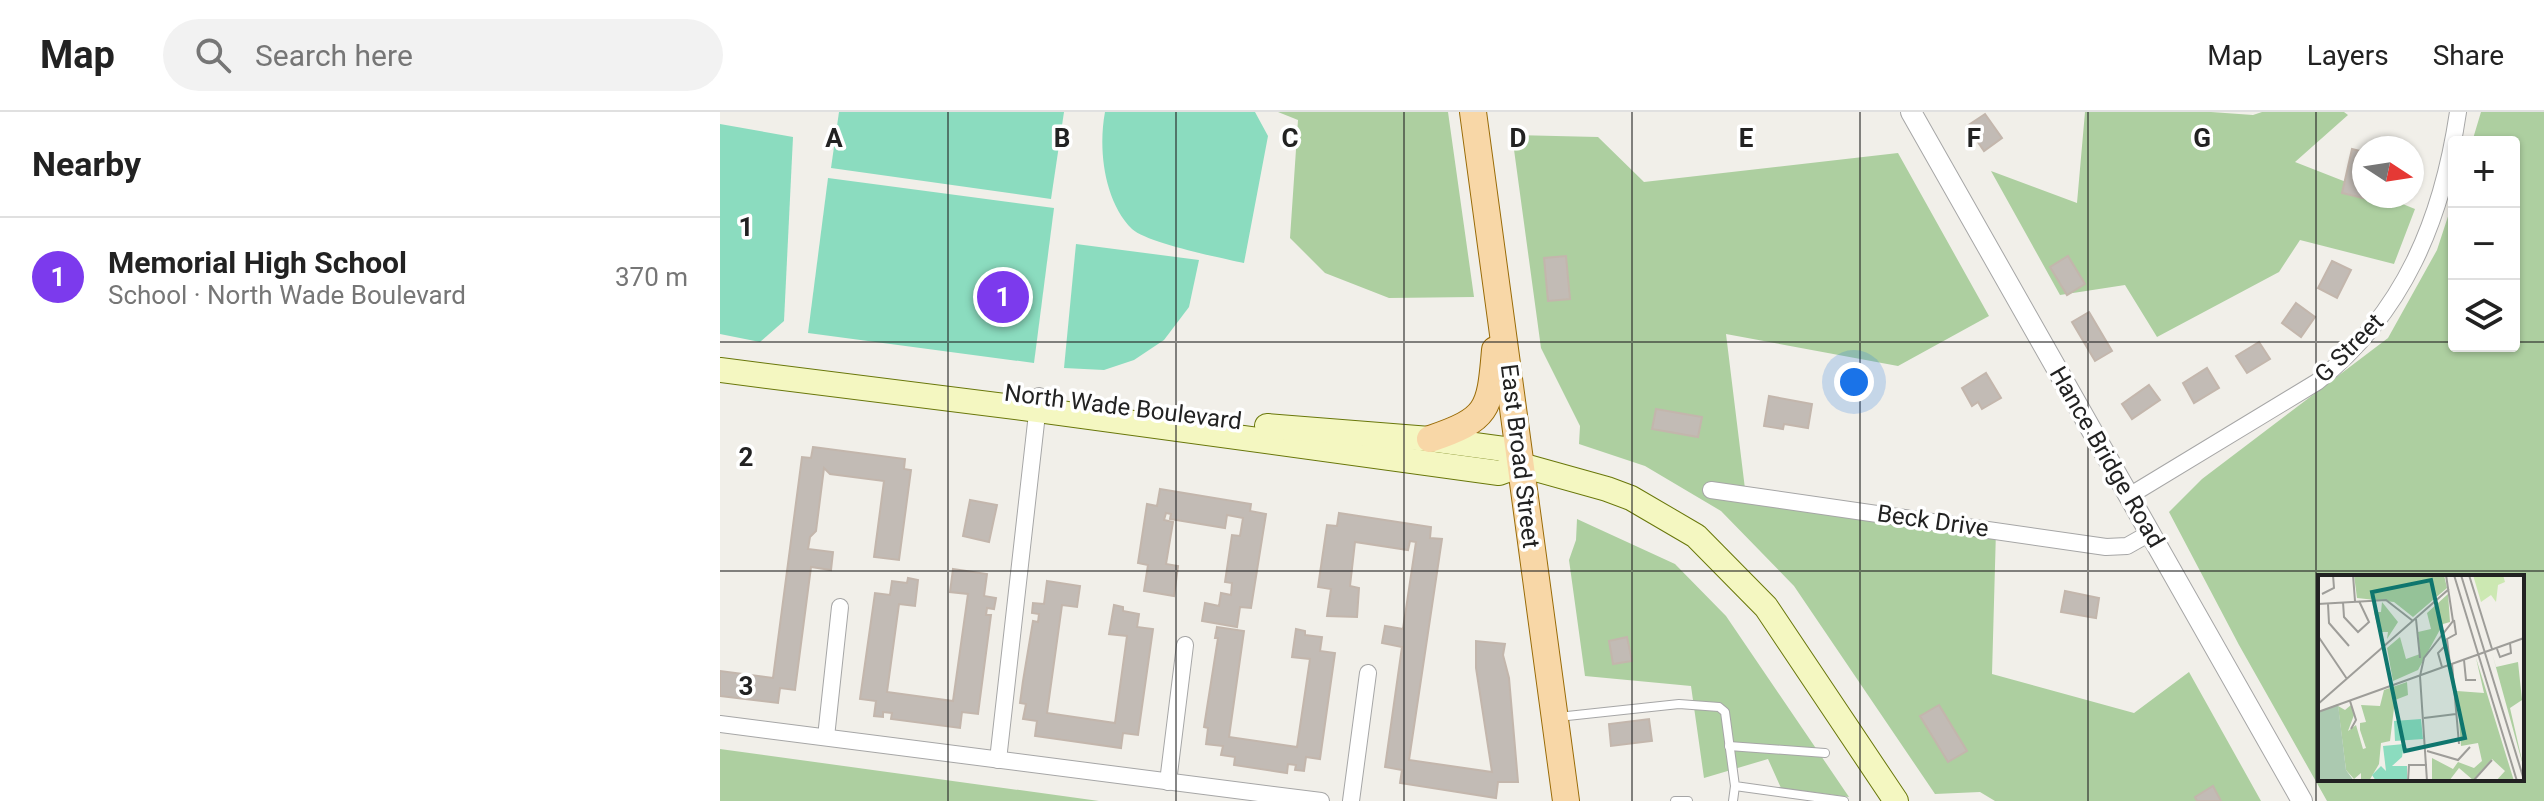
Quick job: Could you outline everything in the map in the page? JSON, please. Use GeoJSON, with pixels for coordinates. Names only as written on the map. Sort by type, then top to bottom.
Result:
{"type":"FeatureCollection","features":[{"type":"Feature","properties":{"kind":"main road","name":"East Broad Street"},"geometry":{"type":"LineString","coordinates":[[1473,112],[1566,801]]}},
{"type":"Feature","properties":{"kind":"main road"},"geometry":{"type":"LineString","coordinates":[[1430,439],[1473,422],[1483,410],[1493,379],[1500,310]]}},
{"type":"Feature","properties":{"kind":"main road","name":"North Wade Boulevard"},"geometry":{"type":"LineString","coordinates":[[720,356],[1499,473],[1521,465]]}},
{"type":"Feature","properties":{"kind":"main road","name":"North Wade Boulevard"},"geometry":{"type":"LineString","coordinates":[[720,370],[1277,427],[1430,439],[1504,449],[1521,465],[1631,498],[1696,536],[1766,607],[1896,801]]}},
{"type":"Feature","properties":{"kind":"street","name":"Hance Bridge Road"},"geometry":{"type":"LineString","coordinates":[[1911,112],[2302,801]]}},
{"type":"Feature","properties":{"kind":"street","name":"G Street"},"geometry":{"type":"LineString","coordinates":[[2129,496],[2289,402],[2340,364],[2376,325],[2423,247],[2438,204],[2458,112]]}},
{"type":"Feature","properties":{"kind":"street"},"geometry":{"type":"LineString","coordinates":[[998,760],[1038,403]]}},
{"type":"Feature","properties":{"kind":"street","name":"Beck Drive"},"geometry":{"type":"LineString","coordinates":[[1711,490],[2106,547],[2127,546],[2150,533]]}},
{"type":"Feature","properties":{"kind":"street"},"geometry":{"type":"LineString","coordinates":[[826,737],[840,607]]}},
{"type":"Feature","properties":{"kind":"street"},"geometry":{"type":"LineString","coordinates":[[1168,782],[1185,645]]}},
{"type":"Feature","properties":{"kind":"street"},"geometry":{"type":"LineString","coordinates":[[1351,801],[1368,673]]}},
{"type":"Feature","properties":{"kind":"street"},"geometry":{"type":"LineString","coordinates":[[720,724],[1321,801]]}},
{"type":"Feature","properties":{"kind":"lane"},"geometry":{"type":"LineString","coordinates":[[1555,717],[1679,704],[1719,707],[1725,712],[1735,786],[1733,801]]}},
{"type":"Feature","properties":{"kind":"lane"},"geometry":{"type":"LineString","coordinates":[[1729,746],[1825,753]]}},
{"type":"Feature","properties":{"kind":"lane"},"geometry":{"type":"LineString","coordinates":[[1735,786],[1844,801]]}},
{"type":"Feature","properties":{"kind":"lane"},"geometry":{"type":"LineString","coordinates":[[1675,801],[1688,801]]}},
{"type":"Feature","properties":{"kind":"green space"},"geometry":{"type":"Polygon","coordinates":[[[839,112],[1064,112],[1051,199],[831,168],[839,112]]]}},
{"type":"Feature","properties":{"kind":"green space"},"geometry":{"type":"Polygon","coordinates":[[[1105,112],[1255,112],[1268,136],[1244,263],[1168,245],[1132,229],[1115,204],[1105,174],[1102,142],[1105,112]]]}},
{"type":"Feature","properties":{"kind":"green space"},"geometry":{"type":"Polygon","coordinates":[[[1278,112],[1448,112],[1474,297],[1389,298],[1325,273],[1290,238],[1298,120],[1278,112]]]}},
{"type":"Feature","properties":{"kind":"green space"},"geometry":{"type":"Polygon","coordinates":[[[2085,112],[2253,115],[2262,112],[2344,112],[2348,115],[2295,162],[2352,184],[2352,208],[2415,209],[2394,264],[2300,240],[2279,272],[2157,337],[2125,285],[2060,295],[1991,171],[2077,203],[2085,112]]]}},
{"type":"Feature","properties":{"kind":"green space"},"geometry":{"type":"Polygon","coordinates":[[[2481,112],[2544,112],[2544,801],[2327,801],[2169,512],[2202,479],[2388,338],[2437,250],[2448,216],[2448,352],[2520,352],[2520,136],[2474,136],[2481,112]]]}},
{"type":"Feature","properties":{"kind":"green space"},"geometry":{"type":"Polygon","coordinates":[[[720,124],[793,137],[784,321],[760,342],[720,334],[720,124]]]}},
{"type":"Feature","properties":{"kind":"green space"},"geometry":{"type":"Polygon","coordinates":[[[1512,135],[1598,137],[1644,182],[1898,153],[1989,316],[1898,366],[1726,334],[1746,497],[1996,530],[1992,674],[2134,713],[2189,672],[2261,801],[1995,801],[1980,792],[1935,794],[1794,586],[1721,511],[1645,466],[1579,444],[1580,426],[1541,348],[1512,135]]]}},
{"type":"Feature","properties":{"kind":"green space"},"geometry":{"type":"Polygon","coordinates":[[[828,178],[1054,208],[1034,363],[808,333],[828,178]]]}},
{"type":"Feature","properties":{"kind":"green space"},"geometry":{"type":"Polygon","coordinates":[[[1076,244],[1199,260],[1189,307],[1164,340],[1134,360],[1104,370],[1064,368],[1076,244]]]}},
{"type":"Feature","properties":{"kind":"green space"},"geometry":{"type":"Polygon","coordinates":[[[1577,519],[1675,564],[1726,616],[1849,797],[1781,788],[1768,759],[1704,778],[1691,686],[1585,676],[1569,560],[1576,540],[1577,519]]]}},
{"type":"Feature","properties":{"kind":"green space"},"geometry":{"type":"Polygon","coordinates":[[[720,749],[1099,801],[720,801],[720,749]]]}},
{"type":"Feature","properties":{"kind":"building"},"geometry":{"type":"Polygon","coordinates":[[[1985,114],[2002,138],[1984,151],[1967,126],[1985,114]]]}},
{"type":"Feature","properties":{"kind":"building"},"geometry":{"type":"Polygon","coordinates":[[[2352,149],[2352,195],[2342,193],[2352,149]]]}},
{"type":"Feature","properties":{"kind":"building"},"geometry":{"type":"Polygon","coordinates":[[[1566,256],[1570,299],[1548,301],[1544,258],[1566,256]]]}},
{"type":"Feature","properties":{"kind":"building"},"geometry":{"type":"Polygon","coordinates":[[[2068,256],[2085,284],[2067,295],[2050,267],[2068,256]]]}},
{"type":"Feature","properties":{"kind":"building"},"geometry":{"type":"Polygon","coordinates":[[[2332,261],[2351,270],[2337,298],[2318,288],[2332,261]]]}},
{"type":"Feature","properties":{"kind":"building"},"geometry":{"type":"Polygon","coordinates":[[[2296,303],[2315,317],[2301,337],[2282,323],[2296,303]]]}},
{"type":"Feature","properties":{"kind":"building"},"geometry":{"type":"Polygon","coordinates":[[[2089,312],[2112,351],[2095,361],[2072,322],[2089,312]]]}},
{"type":"Feature","properties":{"kind":"building"},"geometry":{"type":"Polygon","coordinates":[[[2259,342],[2270,359],[2247,373],[2236,356],[2259,342]]]}},
{"type":"Feature","properties":{"kind":"building"},"geometry":{"type":"Polygon","coordinates":[[[2207,368],[2219,388],[2194,403],[2183,383],[2207,368]]]}},
{"type":"Feature","properties":{"kind":"building"},"geometry":{"type":"Polygon","coordinates":[[[1986,373],[2001,398],[1982,409],[1978,402],[1972,406],[1962,388],[1986,373]]]}},
{"type":"Feature","properties":{"kind":"building"},"geometry":{"type":"Polygon","coordinates":[[[2149,385],[2160,400],[2132,419],[2122,404],[2149,385]]]}},
{"type":"Feature","properties":{"kind":"building"},"geometry":{"type":"Polygon","coordinates":[[[1769,396],[1812,404],[1808,428],[1784,424],[1783,429],[1764,426],[1769,396]]]}},
{"type":"Feature","properties":{"kind":"building"},"geometry":{"type":"Polygon","coordinates":[[[1656,409],[1702,417],[1698,437],[1652,429],[1656,409]]]}},
{"type":"Feature","properties":{"kind":"building"},"geometry":{"type":"Polygon","coordinates":[[[813,447],[905,459],[904,469],[911,470],[899,560],[874,557],[884,481],[830,474],[824,468],[816,531],[810,537],[808,549],[833,552],[831,570],[811,567],[795,690],[780,688],[778,703],[720,696],[720,671],[773,678],[802,457],[811,458],[813,447]]]}},
{"type":"Feature","properties":{"kind":"building"},"geometry":{"type":"Polygon","coordinates":[[[1160,489],[1251,504],[1250,511],[1266,514],[1251,608],[1240,607],[1237,627],[1202,621],[1205,603],[1219,606],[1221,593],[1231,595],[1232,583],[1225,582],[1232,535],[1240,536],[1243,518],[1227,515],[1225,528],[1170,519],[1171,514],[1166,513],[1164,520],[1173,522],[1166,564],[1178,566],[1174,596],[1144,591],[1148,565],[1138,563],[1147,504],[1157,506],[1160,489]]]}},
{"type":"Feature","properties":{"kind":"building"},"geometry":{"type":"Polygon","coordinates":[[[970,500],[997,505],[989,542],[963,536],[970,500]]]}},
{"type":"Feature","properties":{"kind":"building"},"geometry":{"type":"Polygon","coordinates":[[[1339,513],[1431,527],[1430,538],[1442,539],[1409,760],[1492,772],[1476,668],[1476,641],[1505,644],[1503,655],[1509,678],[1518,782],[1498,782],[1496,798],[1400,783],[1402,770],[1385,767],[1402,647],[1382,643],[1385,626],[1403,629],[1416,542],[1410,541],[1408,550],[1355,542],[1350,586],[1359,588],[1357,617],[1327,616],[1331,589],[1318,587],[1327,525],[1337,526],[1339,513]]]}},
{"type":"Feature","properties":{"kind":"building"},"geometry":{"type":"Polygon","coordinates":[[[953,569],[987,574],[984,596],[996,598],[994,609],[987,608],[986,615],[991,615],[978,714],[962,712],[960,728],[891,719],[892,713],[883,712],[883,717],[874,716],[876,701],[860,699],[875,593],[890,595],[892,581],[907,583],[908,578],[918,580],[915,606],[899,604],[887,692],[953,701],[968,594],[950,592],[953,569]]]}},
{"type":"Feature","properties":{"kind":"building"},"geometry":{"type":"Polygon","coordinates":[[[1047,581],[1080,586],[1077,607],[1062,605],[1047,713],[1115,723],[1127,636],[1109,634],[1114,605],[1123,607],[1123,611],[1139,614],[1137,627],[1153,629],[1138,735],[1123,733],[1121,748],[1035,736],[1037,721],[1023,719],[1026,704],[1020,703],[1023,681],[1033,621],[1038,622],[1039,614],[1032,613],[1033,603],[1044,604],[1047,581]]]}},
{"type":"Feature","properties":{"kind":"building"},"geometry":{"type":"Polygon","coordinates":[[[2065,591],[2099,598],[2096,618],[2061,612],[2065,591]]]}},
{"type":"Feature","properties":{"kind":"building"},"geometry":{"type":"Polygon","coordinates":[[[1217,627],[1244,631],[1229,737],[1297,747],[1310,659],[1292,657],[1296,629],[1305,631],[1305,635],[1322,637],[1320,651],[1335,653],[1320,759],[1306,757],[1304,771],[1295,770],[1296,765],[1288,764],[1287,773],[1234,765],[1235,757],[1221,755],[1223,746],[1206,744],[1208,728],[1204,727],[1218,638],[1215,638],[1217,627]]]}},
{"type":"Feature","properties":{"kind":"building"},"geometry":{"type":"Polygon","coordinates":[[[1627,637],[1632,661],[1613,664],[1609,641],[1627,637]]]}},
{"type":"Feature","properties":{"kind":"building"},"geometry":{"type":"Polygon","coordinates":[[[1939,705],[1967,751],[1948,762],[1920,716],[1939,705]]]}},
{"type":"Feature","properties":{"kind":"building"},"geometry":{"type":"Polygon","coordinates":[[[1649,719],[1652,741],[1611,746],[1609,724],[1649,719]]]}},
{"type":"Feature","properties":{"kind":"building"},"geometry":{"type":"Polygon","coordinates":[[[2213,786],[2221,801],[2197,801],[2195,797],[2213,786]]]}},
{"type":"Feature","properties":{"kind":"place","name":"Memorial High School"},"geometry":{"type":"Point","coordinates":[1003,297]}}]}
